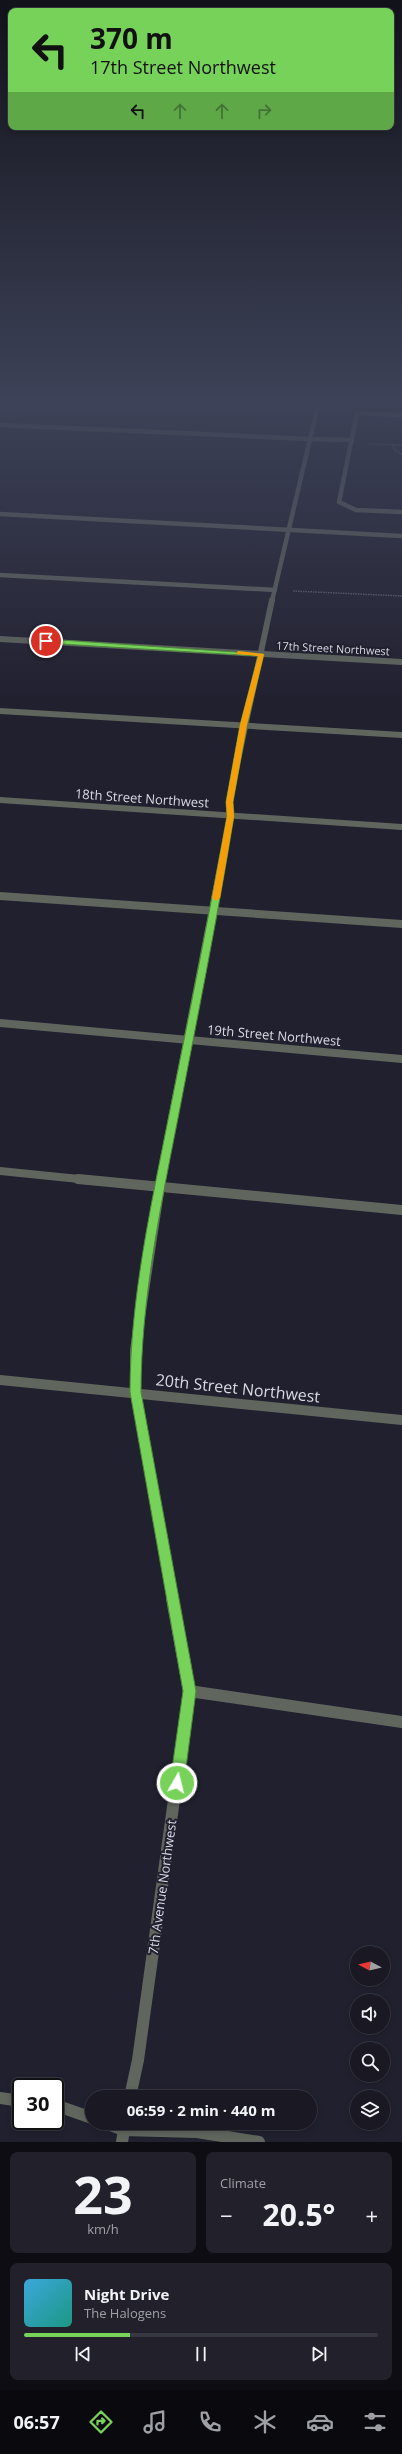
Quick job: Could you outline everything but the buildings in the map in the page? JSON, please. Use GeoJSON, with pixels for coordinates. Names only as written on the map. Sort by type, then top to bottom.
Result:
{"type":"FeatureCollection","features":[{"type":"Feature","properties":{"kind":"street","name":"7th Avenue Northwest"},"geometry":{"type":"LineString","coordinates":[[132,2090],[138,2060],[189,1691],[135,1392],[135,1350],[160,1185],[214,912],[231,816],[229,802],[244,725],[294,505]]}},
{"type":"Feature","properties":{"kind":"street"},"geometry":{"type":"LineString","coordinates":[[345,505],[356,510],[402,512]]}},
{"type":"Feature","properties":{"kind":"street"},"geometry":{"type":"LineString","coordinates":[[0,514],[287,531],[402,536]]}},
{"type":"Feature","properties":{"kind":"street"},"geometry":{"type":"LineString","coordinates":[[0,575],[274,590]]}},
{"type":"Feature","properties":{"kind":"street","name":"17th Street Northwest"},"geometry":{"type":"LineString","coordinates":[[0,639],[402,662]]}},
{"type":"Feature","properties":{"kind":"street"},"geometry":{"type":"LineString","coordinates":[[0,711],[402,735]]}},
{"type":"Feature","properties":{"kind":"street","name":"18th Street Northwest"},"geometry":{"type":"LineString","coordinates":[[0,800],[402,827]]}},
{"type":"Feature","properties":{"kind":"street"},"geometry":{"type":"LineString","coordinates":[[0,896],[402,924]]}},
{"type":"Feature","properties":{"kind":"street","name":"19th Street Northwest"},"geometry":{"type":"LineString","coordinates":[[0,1023],[402,1059]]}},
{"type":"Feature","properties":{"kind":"street"},"geometry":{"type":"LineString","coordinates":[[0,1171],[160,1185],[402,1210]]}},
{"type":"Feature","properties":{"kind":"street","name":"20th Street Northwest"},"geometry":{"type":"LineString","coordinates":[[0,1380],[135,1392],[402,1420]]}},
{"type":"Feature","properties":{"kind":"street"},"geometry":{"type":"LineString","coordinates":[[189,1691],[402,1722]]}},
{"type":"Feature","properties":{"kind":"street"},"geometry":{"type":"LineString","coordinates":[[0,2098],[12,2100]]}},
{"type":"Feature","properties":{"kind":"street"},"geometry":{"type":"LineString","coordinates":[[64,2108],[85,2116]]}},
{"type":"Feature","properties":{"kind":"street"},"geometry":{"type":"LineString","coordinates":[[123,2132],[198,2132],[259,2142]]}},
{"type":"Feature","properties":{"kind":"path"},"geometry":{"type":"LineString","coordinates":[[274,590],[402,596]]}},
{"type":"Feature","properties":{"kind":"slow traffic"},"geometry":{"type":"LineString","coordinates":[[216,898],[231,816],[229,802],[244,725],[261,654],[238,653]]}},
{"type":"Feature","properties":{"kind":"route"},"geometry":{"type":"LineString","coordinates":[[46,641],[261,654],[244,725],[229,802],[231,816],[214,912],[154,1211],[135,1350],[135,1392],[189,1691],[177,1783]]}}]}
